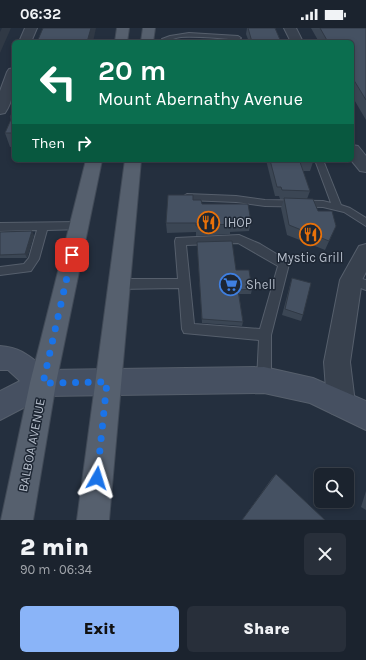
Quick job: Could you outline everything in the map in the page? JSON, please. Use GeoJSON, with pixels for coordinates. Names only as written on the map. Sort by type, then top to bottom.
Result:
{"type":"FeatureCollection","features":[{"type":"Feature","properties":{"kind":"main road"},"geometry":{"type":"LineString","coordinates":[[121,40],[124,28]]}},
{"type":"Feature","properties":{"kind":"main road"},"geometry":{"type":"LineString","coordinates":[[147,40],[149,28]]}},
{"type":"Feature","properties":{"kind":"main road","name":"BALBOA AVENUE"},"geometry":{"type":"LineString","coordinates":[[17,520],[43,383],[94,162]]}},
{"type":"Feature","properties":{"kind":"main road"},"geometry":{"type":"LineString","coordinates":[[93,520],[107,382],[133,162]]}},
{"type":"Feature","properties":{"kind":"main road"},"geometry":{"type":"LineString","coordinates":[[0,358],[12,359],[43,383]]}},
{"type":"Feature","properties":{"kind":"main road"},"geometry":{"type":"LineString","coordinates":[[0,406],[43,383],[264,380],[313,391],[366,416]]}},
{"type":"Feature","properties":{"kind":"street"},"geometry":{"type":"LineString","coordinates":[[26,40],[31,28]]}},
{"type":"Feature","properties":{"kind":"street"},"geometry":{"type":"LineString","coordinates":[[290,28],[296,40]]}},
{"type":"Feature","properties":{"kind":"street"},"geometry":{"type":"LineString","coordinates":[[0,110],[12,77]]}},
{"type":"Feature","properties":{"kind":"street"},"geometry":{"type":"LineString","coordinates":[[354,152],[366,167]]}},
{"type":"Feature","properties":{"kind":"street"},"geometry":{"type":"LineString","coordinates":[[341,403],[338,362],[366,252]]}},
{"type":"Feature","properties":{"kind":"lane"},"geometry":{"type":"LineString","coordinates":[[164,40],[177,36],[238,38]]}},
{"type":"Feature","properties":{"kind":"lane"},"geometry":{"type":"LineString","coordinates":[[320,162],[337,208]]}},
{"type":"Feature","properties":{"kind":"lane"},"geometry":{"type":"LineString","coordinates":[[187,197],[236,199],[265,203],[323,204],[347,210],[366,223]]}},
{"type":"Feature","properties":{"kind":"lane"},"geometry":{"type":"LineString","coordinates":[[0,227],[79,226]]}},
{"type":"Feature","properties":{"kind":"lane"},"geometry":{"type":"LineString","coordinates":[[0,271],[27,268],[34,259],[43,227]]}},
{"type":"Feature","properties":{"kind":"lane"},"geometry":{"type":"LineString","coordinates":[[264,380],[265,335],[284,264],[256,246],[239,239],[180,241],[188,329],[265,335]]}},
{"type":"Feature","properties":{"kind":"lane"},"geometry":{"type":"LineString","coordinates":[[119,284],[184,283]]}},
{"type":"Feature","properties":{"kind":"building"},"geometry":{"type":"Polygon","coordinates":[[[43,28],[91,28],[88,40],[38,40],[43,28]]]}},
{"type":"Feature","properties":{"kind":"building"},"geometry":{"type":"Polygon","coordinates":[[[248,28],[275,28],[280,40],[251,40],[248,28]]]}},
{"type":"Feature","properties":{"kind":"building"},"geometry":{"type":"Polygon","coordinates":[[[320,28],[366,28],[366,100],[354,80],[354,40],[327,40],[320,28]]]}},
{"type":"Feature","properties":{"kind":"building"},"geometry":{"type":"Polygon","coordinates":[[[12,117],[12,133],[5,133],[12,117]]]}},
{"type":"Feature","properties":{"kind":"building"},"geometry":{"type":"Polygon","coordinates":[[[271,162],[300,162],[310,191],[282,190],[281,187],[277,187],[271,162]]]}},
{"type":"Feature","properties":{"kind":"building"},"geometry":{"type":"Polygon","coordinates":[[[168,195],[193,195],[193,200],[201,200],[202,204],[248,204],[251,222],[231,222],[231,224],[196,226],[196,223],[166,223],[168,195]]]}},
{"type":"Feature","properties":{"kind":"building"},"geometry":{"type":"Polygon","coordinates":[[[284,198],[313,199],[318,211],[332,211],[336,226],[329,241],[289,225],[284,198]]]}},
{"type":"Feature","properties":{"kind":"building"},"geometry":{"type":"Polygon","coordinates":[[[32,231],[25,254],[0,255],[0,232],[32,231]]]}},
{"type":"Feature","properties":{"kind":"building"},"geometry":{"type":"Polygon","coordinates":[[[232,241],[236,270],[249,270],[252,289],[238,290],[243,322],[202,319],[197,242],[232,241]]]}},
{"type":"Feature","properties":{"kind":"building"},"geometry":{"type":"Polygon","coordinates":[[[292,278],[311,283],[303,315],[285,309],[292,278]]]}},
{"type":"Feature","properties":{"kind":"building"},"geometry":{"type":"Polygon","coordinates":[[[276,474],[325,520],[242,520],[276,474]]]}},
{"type":"Feature","properties":{"kind":"place","name":"IHOP"},"geometry":{"type":"Point","coordinates":[208,222]}},
{"type":"Feature","properties":{"kind":"place","name":"Mystic Grill"},"geometry":{"type":"Point","coordinates":[310,235]}},
{"type":"Feature","properties":{"kind":"place","name":"Shell"},"geometry":{"type":"Point","coordinates":[231,284]}},
{"type":"Feature","properties":{"kind":"route"},"geometry":{"type":"LineString","coordinates":[[72,255],[43,383],[107,382],[97,478]]}}]}
